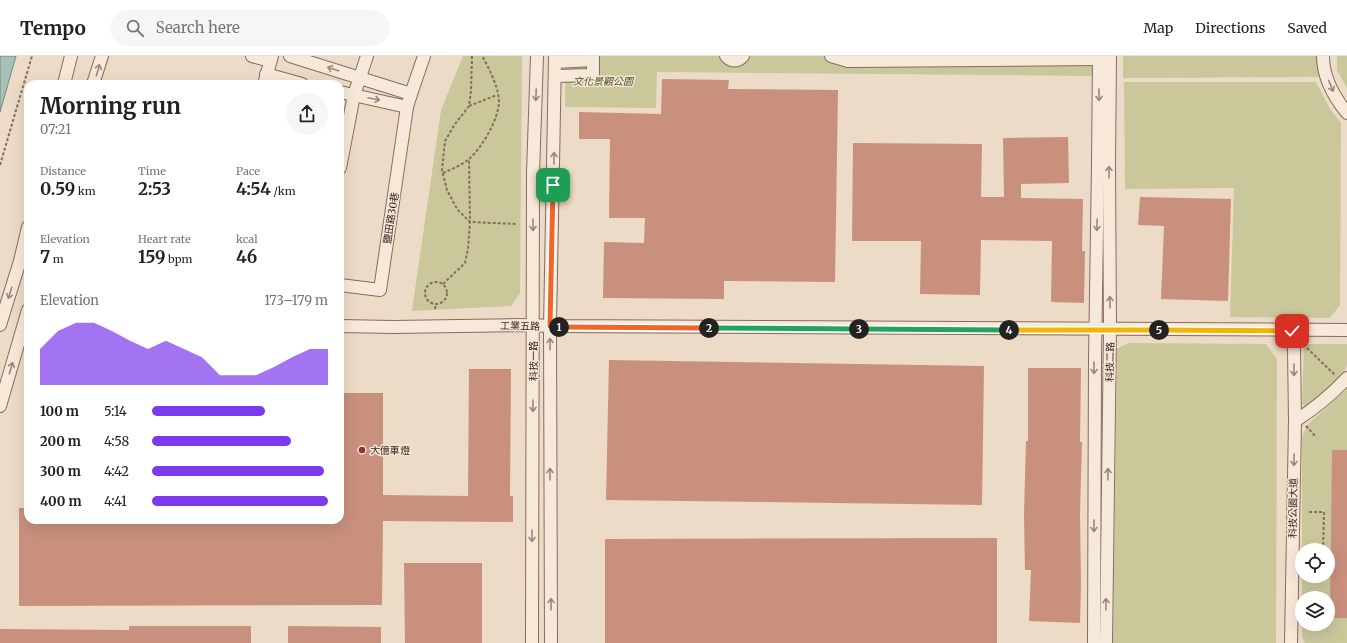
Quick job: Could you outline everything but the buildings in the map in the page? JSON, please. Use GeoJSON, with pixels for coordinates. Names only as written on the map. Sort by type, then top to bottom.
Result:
{"type":"FeatureCollection","features":[{"type":"Feature","properties":{"kind":"street"},"geometry":{"type":"LineString","coordinates":[[65,80],[71,56]]}},
{"type":"Feature","properties":{"kind":"street"},"geometry":{"type":"LineString","coordinates":[[95,80],[102,56]]}},
{"type":"Feature","properties":{"kind":"street"},"geometry":{"type":"LineString","coordinates":[[252,56],[271,59],[265,79]]}},
{"type":"Feature","properties":{"kind":"street"},"geometry":{"type":"LineString","coordinates":[[290,56],[314,59],[359,78],[410,94]]}},
{"type":"Feature","properties":{"kind":"street"},"geometry":{"type":"LineString","coordinates":[[344,147],[354,95],[367,56]]}},
{"type":"Feature","properties":{"kind":"street","name":"鹽田路30巷"},"geometry":{"type":"LineString","coordinates":[[344,286],[380,290],[407,107],[410,94],[424,56]]}},
{"type":"Feature","properties":{"kind":"street","name":"科技一路"},"geometry":{"type":"LineString","coordinates":[[532,643],[533,173],[537,56]]}},
{"type":"Feature","properties":{"kind":"street"},"geometry":{"type":"LineString","coordinates":[[726,56],[735,61],[741,59],[743,56]]}},
{"type":"Feature","properties":{"kind":"street"},"geometry":{"type":"LineString","coordinates":[[831,56],[848,61],[1103,57]]}},
{"type":"Feature","properties":{"kind":"street"},"geometry":{"type":"LineString","coordinates":[[1323,56],[1323,62],[1330,86],[1338,102],[1347,113]]}},
{"type":"Feature","properties":{"kind":"street","name":"科技二路"},"geometry":{"type":"LineString","coordinates":[[1094,643],[1095,329],[1098,164],[1103,57]]}},
{"type":"Feature","properties":{"kind":"street","name":"科技二路"},"geometry":{"type":"LineString","coordinates":[[1103,57],[1109,164],[1110,330],[1106,643]]}},
{"type":"Feature","properties":{"kind":"street"},"geometry":{"type":"LineString","coordinates":[[555,59],[593,58],[592,75],[555,76]]}},
{"type":"Feature","properties":{"kind":"street","name":"科技一路"},"geometry":{"type":"LineString","coordinates":[[551,643],[550,326],[555,59]]}},
{"type":"Feature","properties":{"kind":"street"},"geometry":{"type":"LineString","coordinates":[[344,93],[407,107]]}},
{"type":"Feature","properties":{"kind":"street"},"geometry":{"type":"LineString","coordinates":[[0,325],[24,262]]}},
{"type":"Feature","properties":{"kind":"street"},"geometry":{"type":"LineString","coordinates":[[0,406],[24,324]]}},
{"type":"Feature","properties":{"kind":"street","name":"工業五路"},"geometry":{"type":"LineString","coordinates":[[344,326],[393,327],[533,325],[1347,331]]}},
{"type":"Feature","properties":{"kind":"street","name":"科技公園大道"},"geometry":{"type":"LineString","coordinates":[[1291,643],[1300,423],[1292,331]]}},
{"type":"Feature","properties":{"kind":"street"},"geometry":{"type":"LineString","coordinates":[[1300,423],[1316,406],[1335,390],[1342,377]]}},
{"type":"Feature","properties":{"kind":"path"},"geometry":{"type":"LineString","coordinates":[[25,80],[32,56]]}},
{"type":"Feature","properties":{"kind":"path"},"geometry":{"type":"LineString","coordinates":[[472,56],[469,106],[455,124],[445,141],[443,173],[447,190],[457,209],[470,222],[517,224]]}},
{"type":"Feature","properties":{"kind":"path"},"geometry":{"type":"LineString","coordinates":[[443,173],[470,158],[486,139],[496,116],[499,102],[498,95],[489,69],[482,56]]}},
{"type":"Feature","properties":{"kind":"path"},"geometry":{"type":"LineString","coordinates":[[0,165],[24,83]]}},
{"type":"Feature","properties":{"kind":"path"},"geometry":{"type":"LineString","coordinates":[[469,106],[498,95]]}},
{"type":"Feature","properties":{"kind":"path"},"geometry":{"type":"LineString","coordinates":[[443,284],[465,263],[468,249],[470,222],[470,158]]}},
{"type":"Feature","properties":{"kind":"path"},"geometry":{"type":"LineString","coordinates":[[436,282],[443,284],[447,290],[446,296],[442,302],[436,304],[432,303],[426,295],[427,288],[429,285],[436,282]]}},
{"type":"Feature","properties":{"kind":"path"},"geometry":{"type":"LineString","coordinates":[[436,304],[436,309]]}},
{"type":"Feature","properties":{"kind":"path"},"geometry":{"type":"LineString","coordinates":[[1307,348],[1342,377]]}},
{"type":"Feature","properties":{"kind":"path"},"geometry":{"type":"LineString","coordinates":[[1300,423],[1316,437]]}},
{"type":"Feature","properties":{"kind":"path"},"geometry":{"type":"LineString","coordinates":[[1309,512],[1324,512],[1323,543]]}},
{"type":"Feature","properties":{"kind":"green space"},"geometry":{"type":"Polygon","coordinates":[[[463,56],[522,56],[520,293],[511,306],[412,311],[441,110],[463,56]]]}},
{"type":"Feature","properties":{"kind":"green space","name":"文化景觀公園"},"geometry":{"type":"Polygon","coordinates":[[[566,56],[1094,56],[1094,76],[657,72],[656,108],[565,107],[566,56]]]}},
{"type":"Feature","properties":{"kind":"green space"},"geometry":{"type":"Polygon","coordinates":[[[1123,56],[1319,56],[1319,77],[1123,78],[1123,56]]]}},
{"type":"Feature","properties":{"kind":"green space"},"geometry":{"type":"Polygon","coordinates":[[[1337,56],[1347,56],[1347,88],[1337,70],[1337,56]]]}},
{"type":"Feature","properties":{"kind":"green space"},"geometry":{"type":"Polygon","coordinates":[[[1124,82],[1316,82],[1330,109],[1341,123],[1340,305],[1330,318],[1230,317],[1234,188],[1125,189],[1124,82]]]}},
{"type":"Feature","properties":{"kind":"green space"},"geometry":{"type":"Polygon","coordinates":[[[1128,343],[1266,344],[1277,359],[1276,643],[1113,643],[1117,349],[1128,343]]]}},
{"type":"Feature","properties":{"kind":"green space"},"geometry":{"type":"Polygon","coordinates":[[[1304,344],[1347,344],[1347,364],[1344,373],[1311,406],[1306,407],[1302,404],[1304,344]]]}},
{"type":"Feature","properties":{"kind":"green space"},"geometry":{"type":"Polygon","coordinates":[[[1347,389],[1347,643],[1305,643],[1302,637],[1302,631],[1335,631],[1335,591],[1302,591],[1302,583],[1335,583],[1335,543],[1302,543],[1302,437],[1307,425],[1347,389]]]}},
{"type":"Feature","properties":{"kind":"shaded area"},"geometry":{"type":"Polygon","coordinates":[[[0,56],[16,56],[0,112],[0,56]]]}},
{"type":"Feature","properties":{"kind":"place","name":"大億車燈"},"geometry":{"type":"Point","coordinates":[362,450]}},
{"type":"Feature","properties":{"kind":"route"},"geometry":{"type":"LineString","coordinates":[[553,185],[550,326],[1292,331]]}}]}
